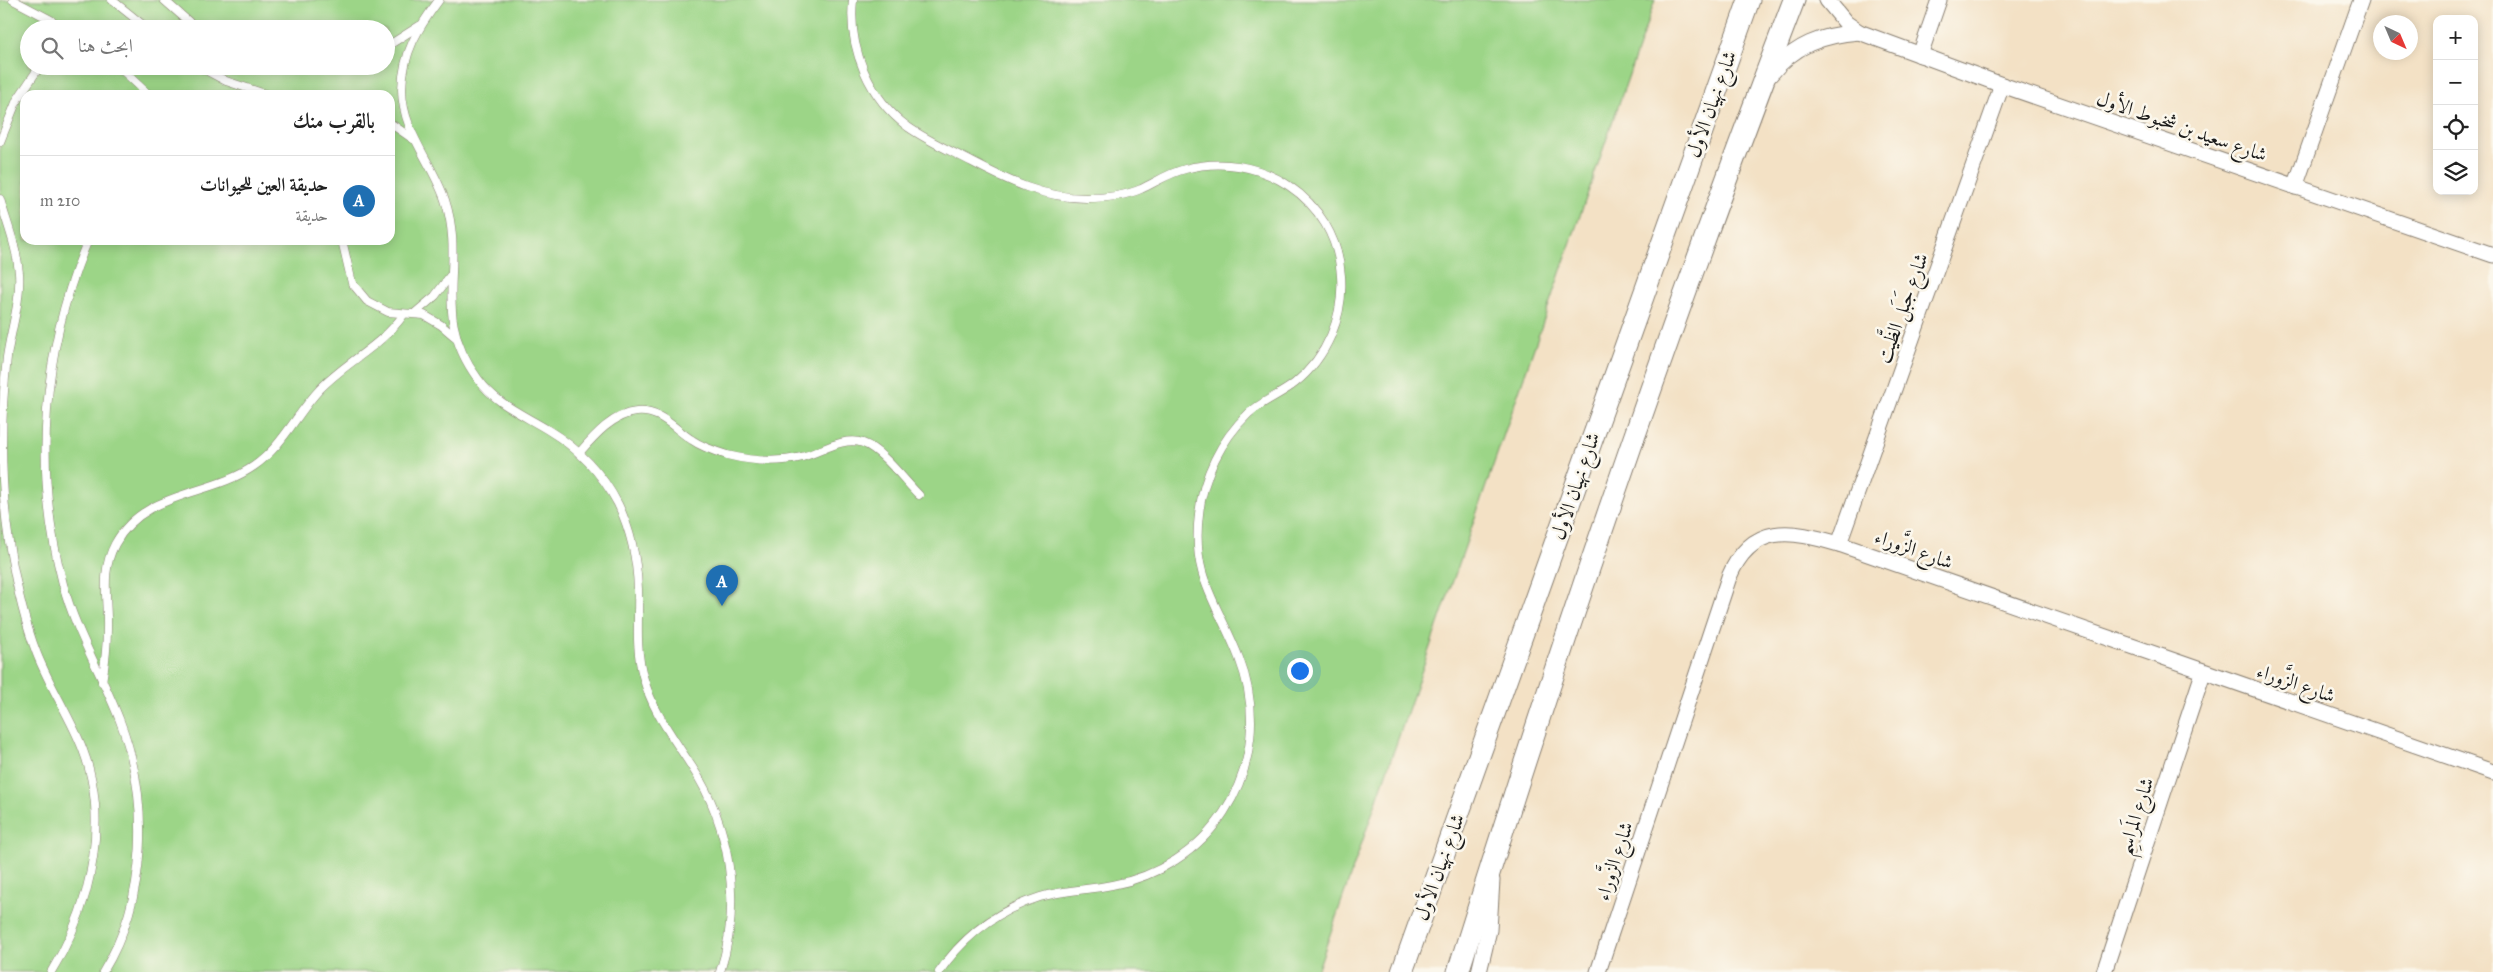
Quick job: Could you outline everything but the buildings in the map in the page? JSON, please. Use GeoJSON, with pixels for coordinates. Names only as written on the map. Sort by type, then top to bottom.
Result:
{"type":"FeatureCollection","features":[{"type":"Feature","properties":{"kind":"main road","name":"شارع نهيان الأول"},"geometry":{"type":"LineString","coordinates":[[1402,972],[1749,0]]}},
{"type":"Feature","properties":{"kind":"main road","name":"شارع نهيان الأول"},"geometry":{"type":"LineString","coordinates":[[1458,972],[1491,866],[1636,435],[1719,198],[1794,0]]}},
{"type":"Feature","properties":{"kind":"street","name":"شارع سعيد بن شخبوط الأول"},"geometry":{"type":"LineString","coordinates":[[1827,0],[1846,22],[1859,32],[2002,85],[2493,256]]}},
{"type":"Feature","properties":{"kind":"street"},"geometry":{"type":"LineString","coordinates":[[1920,55],[1939,0]]}},
{"type":"Feature","properties":{"kind":"street"},"geometry":{"type":"LineString","coordinates":[[2295,187],[2361,0]]}},
{"type":"Feature","properties":{"kind":"street","name":"شارع سعيد بن شخبوط الأول"},"geometry":{"type":"LineString","coordinates":[[1761,86],[1778,65],[1794,50],[1813,40],[1834,34],[1859,32]]}},
{"type":"Feature","properties":{"kind":"street","name":"شارع جَبَل الظَّيت"},"geometry":{"type":"LineString","coordinates":[[1839,544],[2002,85]]}},
{"type":"Feature","properties":{"kind":"street","name":"شارع الزَّوراء"},"geometry":{"type":"LineString","coordinates":[[1598,972],[1735,562],[1752,544],[1775,534],[1810,535],[1839,544],[2203,673],[2493,772]]}},
{"type":"Feature","properties":{"kind":"street","name":"شارع المَراسِم"},"geometry":{"type":"LineString","coordinates":[[2104,972],[2203,673]]}},
{"type":"Feature","properties":{"kind":"street"},"geometry":{"type":"LineString","coordinates":[[1479,972],[1491,909],[1491,866]]}},
{"type":"Feature","properties":{"kind":"lane"},"geometry":{"type":"LineString","coordinates":[[13,0],[51,20]]}},
{"type":"Feature","properties":{"kind":"lane"},"geometry":{"type":"LineString","coordinates":[[112,0],[137,20]]}},
{"type":"Feature","properties":{"kind":"lane"},"geometry":{"type":"LineString","coordinates":[[164,0],[187,20]]}},
{"type":"Feature","properties":{"kind":"lane"},"geometry":{"type":"LineString","coordinates":[[439,0],[420,25],[410,44],[403,76],[404,109],[415,141],[431,168],[445,201],[453,238],[450,312],[456,338],[469,366],[491,394],[504,406],[547,430],[579,453],[593,467],[607,485],[627,526],[637,570],[638,657],[649,698],[668,732],[706,790],[722,832],[731,895],[729,938],[720,972]]}},
{"type":"Feature","properties":{"kind":"lane"},"geometry":{"type":"LineString","coordinates":[[853,0],[852,29],[856,48],[869,82],[891,112],[919,134],[1016,184],[1033,191],[1070,198],[1097,198],[1123,194],[1141,189],[1168,174],[1199,166],[1233,165],[1266,173],[1295,189],[1318,212],[1334,241],[1341,273],[1340,309],[1335,326],[1324,350],[1307,371],[1294,383],[1262,402],[1233,432],[1211,468],[1199,509],[1197,531],[1202,573],[1208,594],[1239,659],[1251,700],[1251,734],[1247,761],[1232,799],[1209,832],[1180,857],[1164,867],[1128,882],[1045,896],[1007,910],[973,932],[948,959],[939,972]]}},
{"type":"Feature","properties":{"kind":"lane"},"geometry":{"type":"LineString","coordinates":[[395,40],[420,25]]}},
{"type":"Feature","properties":{"kind":"lane"},"geometry":{"type":"LineString","coordinates":[[24,90],[34,75]]}},
{"type":"Feature","properties":{"kind":"lane"},"geometry":{"type":"LineString","coordinates":[[128,75],[144,90]]}},
{"type":"Feature","properties":{"kind":"lane"},"geometry":{"type":"LineString","coordinates":[[215,75],[253,90]]}},
{"type":"Feature","properties":{"kind":"lane"},"geometry":{"type":"LineString","coordinates":[[0,142],[20,96]]}},
{"type":"Feature","properties":{"kind":"lane"},"geometry":{"type":"LineString","coordinates":[[395,127],[415,141]]}},
{"type":"Feature","properties":{"kind":"lane"},"geometry":{"type":"LineString","coordinates":[[0,199],[16,250],[19,275],[8,350],[1,427],[3,500],[10,550],[22,603],[37,654],[79,736],[89,765],[95,804],[94,854],[82,905],[70,938],[50,972]]}},
{"type":"Feature","properties":{"kind":"lane"},"geometry":{"type":"LineString","coordinates":[[86,245],[70,288],[55,347],[47,416],[46,454],[52,530],[63,584],[80,635],[127,743],[140,802],[138,860],[131,902],[116,946],[104,972]]}},
{"type":"Feature","properties":{"kind":"lane"},"geometry":{"type":"LineString","coordinates":[[343,245],[348,272],[358,292],[377,308],[404,314],[415,313],[433,319],[456,338]]}},
{"type":"Feature","properties":{"kind":"lane"},"geometry":{"type":"LineString","coordinates":[[415,313],[435,296],[451,275]]}},
{"type":"Feature","properties":{"kind":"lane"},"geometry":{"type":"LineString","coordinates":[[102,682],[108,628],[106,572],[110,556],[122,533],[141,514],[167,501],[231,479],[254,466],[276,446],[290,424],[321,388],[353,359],[382,341],[404,314]]}},
{"type":"Feature","properties":{"kind":"lane"},"geometry":{"type":"LineString","coordinates":[[579,453],[615,419],[626,414],[648,412],[658,415],[704,447],[741,458],[785,460],[851,441],[864,444],[876,451],[919,494]]}},
{"type":"Feature","properties":{"kind":"green space"},"geometry":{"type":"Polygon","coordinates":[[[0,0],[1655,0],[1317,972],[0,972],[0,0]]]}},
{"type":"Feature","properties":{"kind":"place","name":"حديقة العين للحيوانات"},"geometry":{"type":"Point","coordinates":[722,606]}}]}
